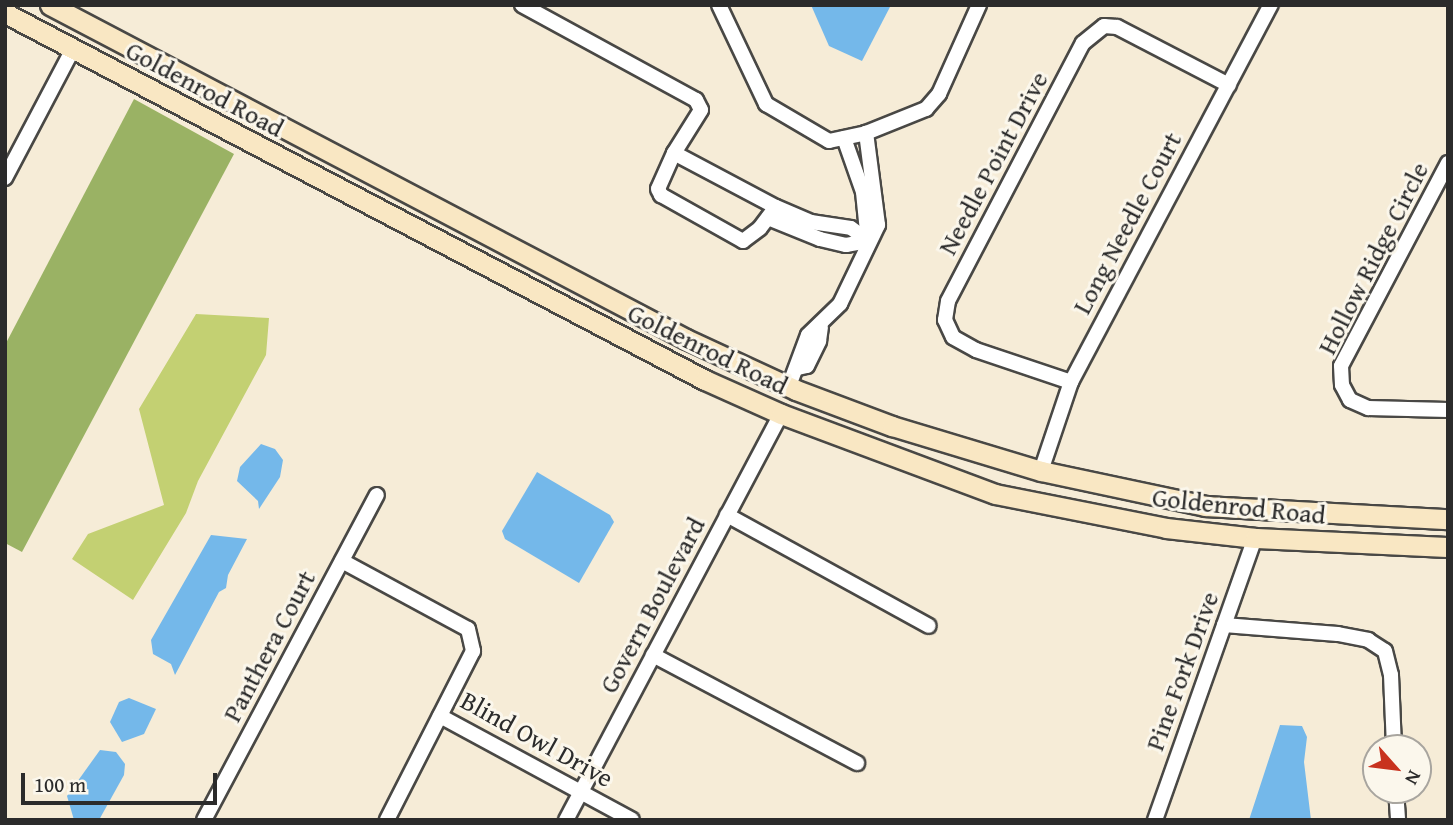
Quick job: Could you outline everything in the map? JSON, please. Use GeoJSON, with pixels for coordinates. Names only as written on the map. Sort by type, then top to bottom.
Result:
{"type":"FeatureCollection","features":[{"type":"Feature","properties":{"kind":"main road"},"geometry":{"type":"LineString","coordinates":[[14,5],[29,12],[50,6]]}},
{"type":"Feature","properties":{"kind":"main road","name":"Goldenrod Road"},"geometry":{"type":"LineString","coordinates":[[50,6],[610,299],[789,386],[835,405],[1041,471],[1205,506],[1448,520]]}},
{"type":"Feature","properties":{"kind":"main road","name":"Goldenrod Road"},"geometry":{"type":"LineString","coordinates":[[5,13],[731,391],[781,414],[995,494],[1166,528],[1255,538],[1448,547]]}},
{"type":"Feature","properties":{"kind":"main road"},"geometry":{"type":"LineString","coordinates":[[73,49],[105,44],[259,125],[286,129]]}},
{"type":"Feature","properties":{"kind":"main road"},"geometry":{"type":"LineString","coordinates":[[252,142],[279,143],[394,203],[412,195]]}},
{"type":"Feature","properties":{"kind":"main road"},"geometry":{"type":"LineString","coordinates":[[420,231],[442,222],[575,292],[610,299]]}},
{"type":"Feature","properties":{"kind":"main road"},"geometry":{"type":"LineString","coordinates":[[731,391],[789,386]]}},
{"type":"Feature","properties":{"kind":"main road"},"geometry":{"type":"LineString","coordinates":[[781,414],[835,405]]}},
{"type":"Feature","properties":{"kind":"street"},"geometry":{"type":"LineString","coordinates":[[522,5],[696,100],[701,110],[674,153],[658,189],[743,241],[772,213]]}},
{"type":"Feature","properties":{"kind":"street"},"geometry":{"type":"LineString","coordinates":[[719,5],[766,104],[829,141],[866,133],[926,109],[939,94],[979,5]]}},
{"type":"Feature","properties":{"kind":"street","name":"Long Needle Court"},"geometry":{"type":"LineString","coordinates":[[1041,471],[1071,382],[1271,5]]}},
{"type":"Feature","properties":{"kind":"street","name":"Needle Point Drive"},"geometry":{"type":"LineString","coordinates":[[1071,382],[976,350],[953,337],[945,320],[948,301],[1092,32],[1104,26],[1117,27],[1228,85]]}},
{"type":"Feature","properties":{"kind":"street"},"geometry":{"type":"LineString","coordinates":[[5,178],[73,49]]}},
{"type":"Feature","properties":{"kind":"street"},"geometry":{"type":"LineString","coordinates":[[789,386],[798,368],[796,361],[808,335],[821,327],[851,285],[868,241],[876,232],[879,209],[866,133]]}},
{"type":"Feature","properties":{"kind":"street"},"geometry":{"type":"LineString","coordinates":[[844,138],[863,191],[868,241]]}},
{"type":"Feature","properties":{"kind":"street"},"geometry":{"type":"LineString","coordinates":[[674,153],[816,238],[846,245],[868,241]]}},
{"type":"Feature","properties":{"kind":"street","name":"Hollow Ridge Circle"},"geometry":{"type":"LineString","coordinates":[[1448,163],[1341,366],[1342,384],[1350,400],[1368,408],[1448,410]]}},
{"type":"Feature","properties":{"kind":"street"},"geometry":{"type":"LineString","coordinates":[[772,213],[851,228],[868,241]]}},
{"type":"Feature","properties":{"kind":"street"},"geometry":{"type":"LineString","coordinates":[[816,238],[820,223]]}},
{"type":"Feature","properties":{"kind":"street","name":"Govern Boulevard"},"geometry":{"type":"LineString","coordinates":[[566,820],[781,414]]}},
{"type":"Feature","properties":{"kind":"street","name":"Panthera Court"},"geometry":{"type":"LineString","coordinates":[[204,820],[377,495]]}},
{"type":"Feature","properties":{"kind":"street"},"geometry":{"type":"LineString","coordinates":[[727,515],[929,626]]}},
{"type":"Feature","properties":{"kind":"street","name":"Pine Fork Drive"},"geometry":{"type":"LineString","coordinates":[[1155,820],[1255,538]]}},
{"type":"Feature","properties":{"kind":"street","name":"Blind Owl Drive"},"geometry":{"type":"LineString","coordinates":[[342,561],[468,629],[473,651],[440,716],[632,820]]}},
{"type":"Feature","properties":{"kind":"street"},"geometry":{"type":"LineString","coordinates":[[1224,625],[1338,634],[1368,640],[1385,651],[1391,675],[1393,734]]}},
{"type":"Feature","properties":{"kind":"street"},"geometry":{"type":"LineString","coordinates":[[653,655],[857,764]]}},
{"type":"Feature","properties":{"kind":"street"},"geometry":{"type":"LineString","coordinates":[[387,820],[440,716]]}},
{"type":"Feature","properties":{"kind":"green space"},"geometry":{"type":"Polygon","coordinates":[[[134,99],[234,154],[22,552],[5,543],[5,345],[134,99]]]}},
{"type":"Feature","properties":{"kind":"green space"},"geometry":{"type":"Polygon","coordinates":[[[196,314],[269,318],[266,355],[198,481],[186,513],[133,600],[72,559],[88,534],[164,505],[139,409],[196,314]]]}},
{"type":"Feature","properties":{"kind":"water"},"geometry":{"type":"Polygon","coordinates":[[[811,5],[891,5],[862,61],[829,46],[811,5]]]}},
{"type":"Feature","properties":{"kind":"water"},"geometry":{"type":"Polygon","coordinates":[[[261,444],[275,449],[283,460],[280,477],[259,509],[258,501],[237,481],[240,467],[261,444]]]}},
{"type":"Feature","properties":{"kind":"water"},"geometry":{"type":"Polygon","coordinates":[[[537,472],[610,515],[614,522],[579,583],[505,539],[502,531],[537,472]]]}},
{"type":"Feature","properties":{"kind":"water"},"geometry":{"type":"Polygon","coordinates":[[[211,535],[247,539],[228,575],[226,588],[219,592],[175,675],[171,664],[153,654],[151,640],[211,535]]]}},
{"type":"Feature","properties":{"kind":"water"},"geometry":{"type":"Polygon","coordinates":[[[129,698],[156,709],[144,734],[122,742],[110,722],[119,702],[129,698]]]}},
{"type":"Feature","properties":{"kind":"water"},"geometry":{"type":"Polygon","coordinates":[[[1280,725],[1302,726],[1307,737],[1304,762],[1311,820],[1249,820],[1280,725]]]}},
{"type":"Feature","properties":{"kind":"water"},"geometry":{"type":"Polygon","coordinates":[[[100,750],[116,752],[125,764],[124,775],[99,820],[74,820],[67,796],[100,750]]]}}]}
